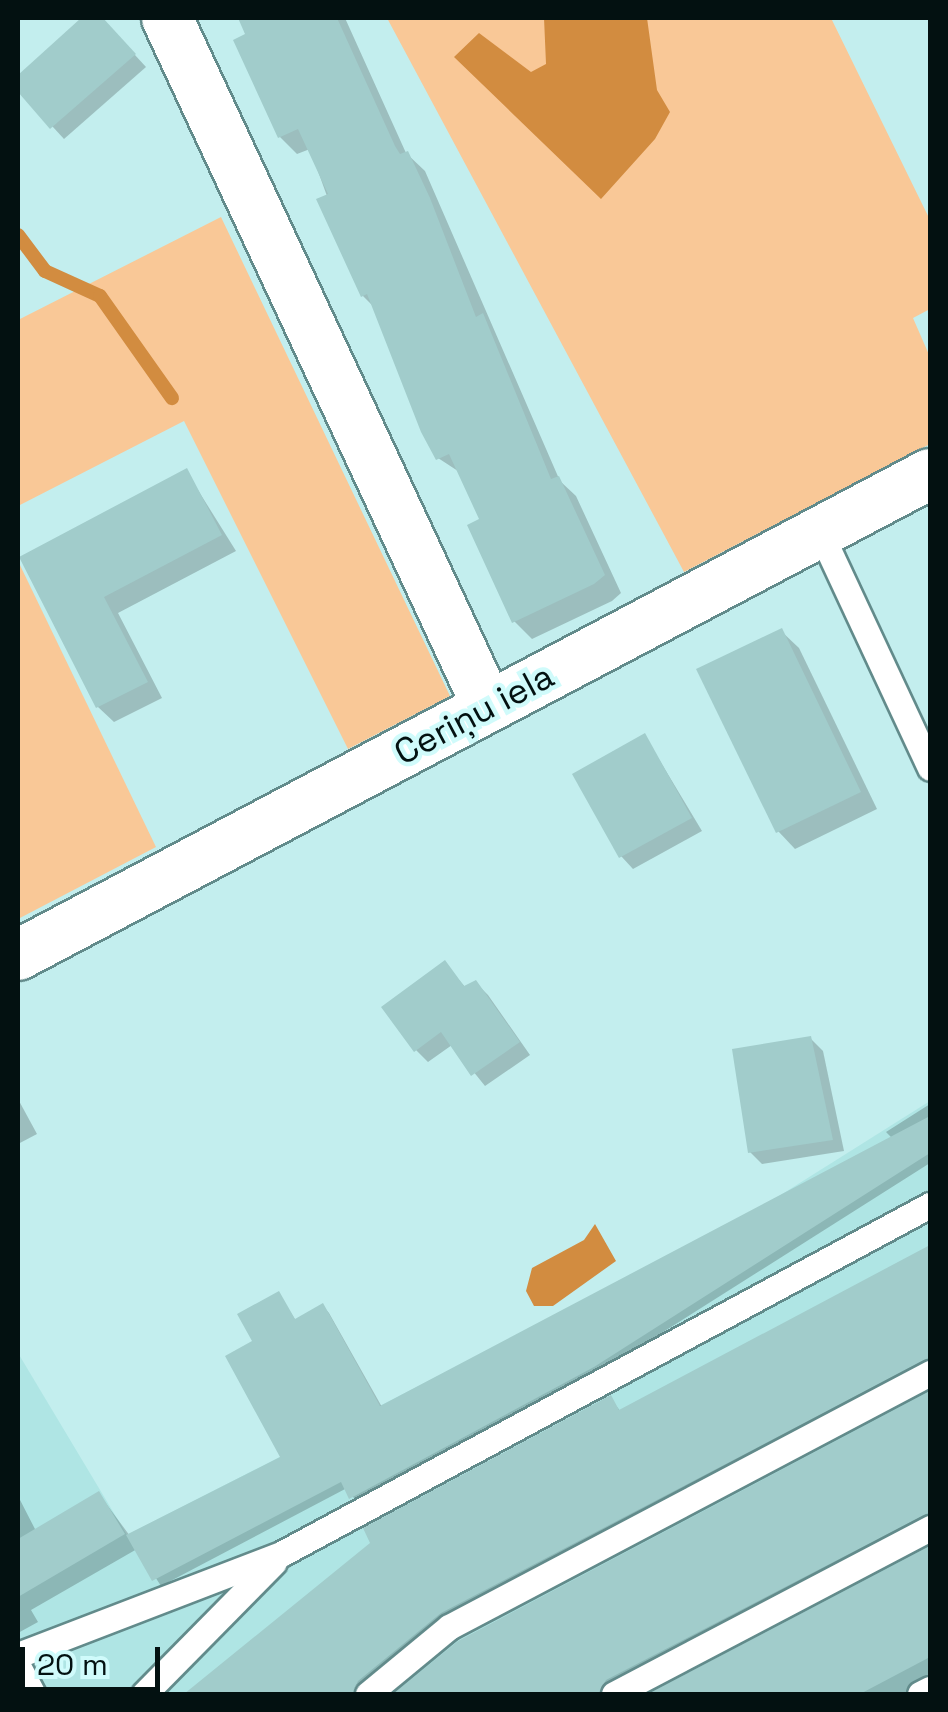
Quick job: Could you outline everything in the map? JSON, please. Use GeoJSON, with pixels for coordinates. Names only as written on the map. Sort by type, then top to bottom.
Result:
{"type":"FeatureCollection","features":[{"type":"Feature","properties":{"kind":"street"},"geometry":{"type":"LineString","coordinates":[[167,18],[488,707]]}},
{"type":"Feature","properties":{"kind":"street","name":"Ceriņu iela"},"geometry":{"type":"LineString","coordinates":[[18,955],[930,474]]}},
{"type":"Feature","properties":{"kind":"lane"},"geometry":{"type":"LineString","coordinates":[[820,534],[930,768]]}},
{"type":"Feature","properties":{"kind":"lane"},"geometry":{"type":"LineString","coordinates":[[18,1655],[281,1554],[930,1204]]}},
{"type":"Feature","properties":{"kind":"lane"},"geometry":{"type":"LineString","coordinates":[[368,1694],[449,1628],[930,1373]]}},
{"type":"Feature","properties":{"kind":"lane"},"geometry":{"type":"LineString","coordinates":[[614,1694],[930,1528]]}},
{"type":"Feature","properties":{"kind":"lane"},"geometry":{"type":"LineString","coordinates":[[144,1694],[281,1554]]}},
{"type":"Feature","properties":{"kind":"lane"},"geometry":{"type":"LineString","coordinates":[[18,1666],[34,1694]]}},
{"type":"Feature","properties":{"kind":"lane"},"geometry":{"type":"LineString","coordinates":[[920,1694],[930,1689]]}},
{"type":"Feature","properties":{"kind":"shaded area"},"geometry":{"type":"Polygon","coordinates":[[[387,18],[831,18],[930,220],[930,309],[913,318],[930,357],[930,444],[684,572],[387,18]]]}},
{"type":"Feature","properties":{"kind":"shaded area"},"geometry":{"type":"Polygon","coordinates":[[[544,18],[647,18],[657,90],[670,112],[655,139],[601,199],[454,57],[479,33],[531,72],[546,64],[544,18]]]}},
{"type":"Feature","properties":{"kind":"shaded area"},"geometry":{"type":"Polygon","coordinates":[[[221,217],[450,696],[348,749],[184,421],[18,506],[18,320],[221,217]]]}},
{"type":"Feature","properties":{"kind":"shaded area"},"geometry":{"type":"Polygon","coordinates":[[[18,561],[156,847],[18,919],[18,561]]]}},
{"type":"Feature","properties":{"kind":"shaded area"},"geometry":{"type":"Polygon","coordinates":[[[930,1101],[930,1694],[18,1694],[18,1353],[127,1535],[730,1227],[930,1101]]]}},
{"type":"Feature","properties":{"kind":"shaded area"},"geometry":{"type":"Polygon","coordinates":[[[595,1224],[616,1261],[553,1306],[534,1306],[526,1291],[532,1268],[584,1240],[595,1224]]]}},
{"type":"Feature","properties":{"kind":"building"},"geometry":{"type":"Polygon","coordinates":[[[81,18],[103,18],[136,54],[50,129],[18,92],[18,75],[81,18]]]}},
{"type":"Feature","properties":{"kind":"building"},"geometry":{"type":"Polygon","coordinates":[[[238,18],[337,18],[395,146],[400,154],[408,151],[430,198],[476,317],[483,313],[551,479],[559,476],[605,575],[594,584],[512,623],[467,525],[479,519],[449,454],[436,460],[421,432],[367,294],[361,297],[316,199],[328,194],[298,129],[278,138],[233,40],[245,34],[238,18]]]}},
{"type":"Feature","properties":{"kind":"building"},"geometry":{"type":"Polygon","coordinates":[[[187,468],[222,535],[104,597],[148,682],[96,708],[19,557],[187,468]]]}},
{"type":"Feature","properties":{"kind":"building"},"geometry":{"type":"Polygon","coordinates":[[[782,628],[861,792],[776,833],[696,669],[782,628]]]}},
{"type":"Feature","properties":{"kind":"building"},"geometry":{"type":"Polygon","coordinates":[[[645,733],[692,818],[619,858],[572,774],[645,733]]]}},
{"type":"Feature","properties":{"kind":"building"},"geometry":{"type":"Polygon","coordinates":[[[445,960],[464,986],[476,980],[520,1042],[471,1076],[441,1032],[414,1052],[381,1007],[445,960]]]}},
{"type":"Feature","properties":{"kind":"building"},"geometry":{"type":"Polygon","coordinates":[[[811,1036],[833,1140],[748,1153],[732,1049],[811,1036]]]}},
{"type":"Feature","properties":{"kind":"building"},"geometry":{"type":"Polygon","coordinates":[[[930,1116],[930,1153],[594,1367],[349,1499],[341,1482],[152,1581],[126,1535],[280,1457],[225,1356],[252,1341],[237,1314],[279,1291],[295,1319],[323,1303],[380,1406],[930,1116]]]}},
{"type":"Feature","properties":{"kind":"building"},"geometry":{"type":"Polygon","coordinates":[[[930,1245],[930,1357],[441,1613],[358,1681],[352,1694],[184,1694],[370,1543],[363,1528],[611,1395],[619,1410],[930,1245]]]}},
{"type":"Feature","properties":{"kind":"building"},"geometry":{"type":"Polygon","coordinates":[[[930,1391],[930,1512],[606,1680],[598,1694],[393,1694],[458,1641],[930,1391]]]}},
{"type":"Feature","properties":{"kind":"building"},"geometry":{"type":"Polygon","coordinates":[[[99,1491],[125,1534],[18,1597],[18,1539],[99,1491]]]}},
{"type":"Feature","properties":{"kind":"building"},"geometry":{"type":"Polygon","coordinates":[[[930,1546],[930,1657],[860,1694],[648,1694],[930,1546]]]}},
{"type":"Feature","properties":{"kind":"waterway"},"geometry":{"type":"LineString","coordinates":[[18,235],[45,271],[100,296],[172,398]]}}]}
